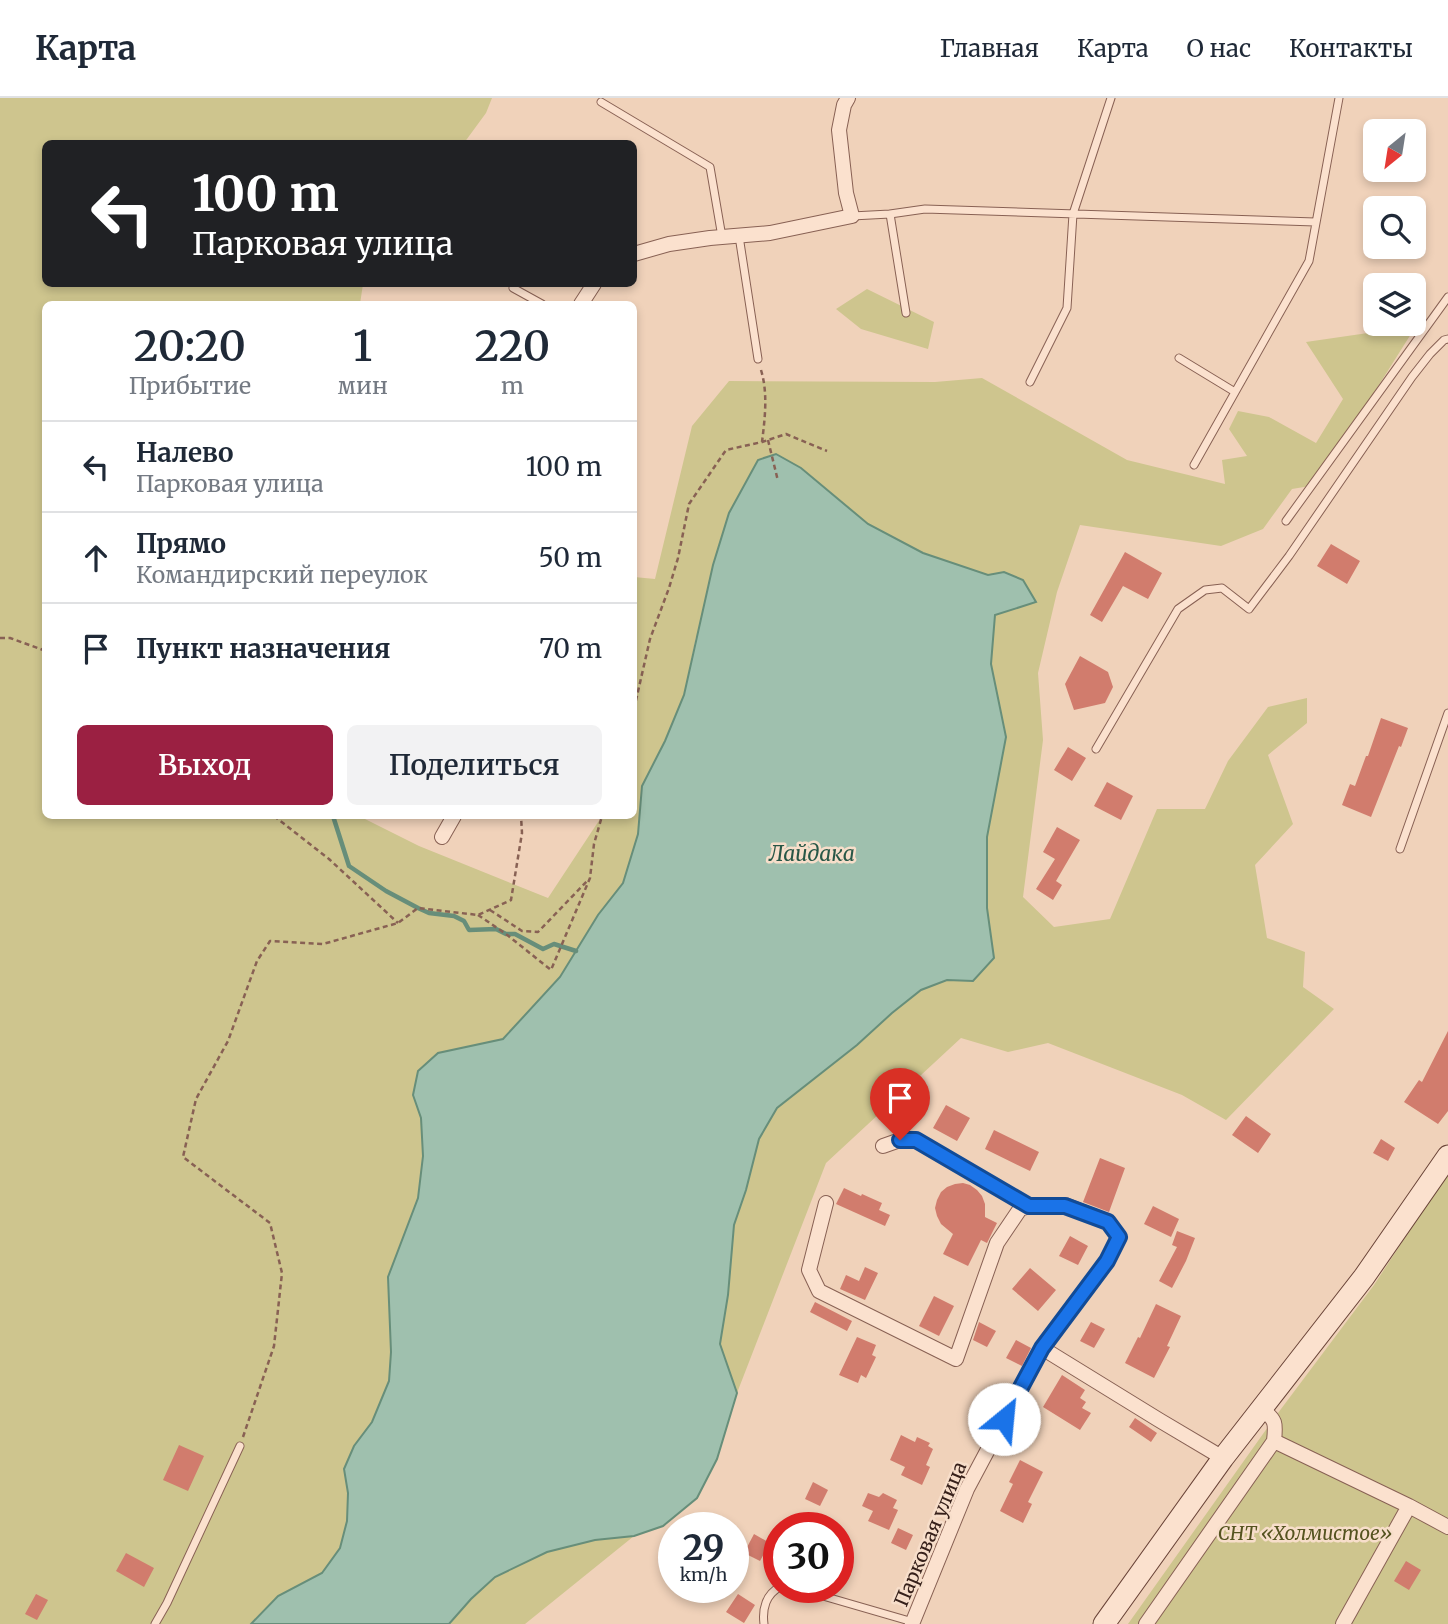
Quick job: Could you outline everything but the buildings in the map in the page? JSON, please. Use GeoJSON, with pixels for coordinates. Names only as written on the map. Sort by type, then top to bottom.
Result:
{"type":"FeatureCollection","features":[{"type":"Feature","properties":{"kind":"main road"},"geometry":{"type":"LineString","coordinates":[[1104,1624],[1223,1458],[1364,1277],[1448,1156]]}},
{"type":"Feature","properties":{"kind":"street"},"geometry":{"type":"LineString","coordinates":[[637,253],[669,244],[770,233],[852,216],[846,193],[839,131],[848,98]]}},
{"type":"Feature","properties":{"kind":"street"},"geometry":{"type":"LineString","coordinates":[[442,837],[452,819]]}},
{"type":"Feature","properties":{"kind":"street"},"geometry":{"type":"LineString","coordinates":[[883,1146],[900,1140],[916,1140],[1029,1206]]}},
{"type":"Feature","properties":{"kind":"street"},"geometry":{"type":"LineString","coordinates":[[827,1203],[809,1270],[818,1291],[956,1359],[997,1242],[1020,1209],[1029,1206]]}},
{"type":"Feature","properties":{"kind":"street","name":"Парковая улица"},"geometry":{"type":"LineString","coordinates":[[913,1623],[967,1489],[1042,1348],[1107,1261],[1119,1237],[1108,1222],[1065,1206],[1029,1206]]}},
{"type":"Feature","properties":{"kind":"street"},"geometry":{"type":"LineString","coordinates":[[1042,1348],[1223,1458]]}},
{"type":"Feature","properties":{"kind":"street"},"geometry":{"type":"LineString","coordinates":[[1146,1624],[1274,1441],[1276,1425],[1272,1417],[1262,1409]]}},
{"type":"Feature","properties":{"kind":"street"},"geometry":{"type":"LineString","coordinates":[[1274,1441],[1448,1527]]}},
{"type":"Feature","properties":{"kind":"street"},"geometry":{"type":"LineString","coordinates":[[1343,1624],[1409,1506]]}},
{"type":"Feature","properties":{"kind":"lane"},"geometry":{"type":"LineString","coordinates":[[1030,382],[1067,308],[1073,214],[1111,98]]}},
{"type":"Feature","properties":{"kind":"lane"},"geometry":{"type":"LineString","coordinates":[[1194,465],[1309,261],[1339,98]]}},
{"type":"Feature","properties":{"kind":"lane"},"geometry":{"type":"LineString","coordinates":[[601,102],[710,167],[722,237]]}},
{"type":"Feature","properties":{"kind":"lane"},"geometry":{"type":"LineString","coordinates":[[852,216],[925,209],[1315,222]]}},
{"type":"Feature","properties":{"kind":"lane"},"geometry":{"type":"LineString","coordinates":[[890,214],[906,313]]}},
{"type":"Feature","properties":{"kind":"lane"},"geometry":{"type":"LineString","coordinates":[[739,235],[758,359]]}},
{"type":"Feature","properties":{"kind":"lane"},"geometry":{"type":"LineString","coordinates":[[513,288],[537,301]]}},
{"type":"Feature","properties":{"kind":"lane"},"geometry":{"type":"LineString","coordinates":[[1286,521],[1448,297]]}},
{"type":"Feature","properties":{"kind":"lane"},"geometry":{"type":"LineString","coordinates":[[1096,749],[1178,610],[1205,590],[1222,588],[1250,609],[1412,377],[1430,354],[1444,340],[1448,340]]}},
{"type":"Feature","properties":{"kind":"lane"},"geometry":{"type":"LineString","coordinates":[[1179,358],[1235,392]]}},
{"type":"Feature","properties":{"kind":"lane"},"geometry":{"type":"LineString","coordinates":[[1400,849],[1448,713]]}},
{"type":"Feature","properties":{"kind":"lane"},"geometry":{"type":"LineString","coordinates":[[155,1624],[240,1447]]}},
{"type":"Feature","properties":{"kind":"lane"},"geometry":{"type":"LineString","coordinates":[[764,1624],[766,1603]]}},
{"type":"Feature","properties":{"kind":"lane"},"geometry":{"type":"LineString","coordinates":[[846,1603],[913,1623]]}},
{"type":"Feature","properties":{"kind":"path"},"geometry":{"type":"LineString","coordinates":[[758,359],[765,381],[762,442]]}},
{"type":"Feature","properties":{"kind":"path"},"geometry":{"type":"LineString","coordinates":[[637,696],[650,639],[678,558],[689,503],[726,450],[786,434],[827,451]]}},
{"type":"Feature","properties":{"kind":"path"},"geometry":{"type":"LineString","coordinates":[[768,440],[778,481]]}},
{"type":"Feature","properties":{"kind":"path"},"geometry":{"type":"LineString","coordinates":[[0,638],[10,638],[42,650]]}},
{"type":"Feature","properties":{"kind":"path"},"geometry":{"type":"LineString","coordinates":[[278,819],[329,859],[398,923]]}},
{"type":"Feature","properties":{"kind":"path"},"geometry":{"type":"LineString","coordinates":[[478,915],[511,900],[522,833],[521,819]]}},
{"type":"Feature","properties":{"kind":"path"},"geometry":{"type":"LineString","coordinates":[[240,1447],[274,1346],[282,1273],[270,1223],[183,1157],[197,1099],[228,1041],[257,961],[270,941],[323,944],[398,923],[418,908],[478,915],[551,970],[590,878],[594,844],[601,819]]}},
{"type":"Feature","properties":{"kind":"path"},"geometry":{"type":"LineString","coordinates":[[490,910],[522,931],[538,932],[590,878]]}},
{"type":"Feature","properties":{"kind":"green space"},"geometry":{"type":"Polygon","coordinates":[[[0,98],[492,98],[486,113],[466,140],[42,140],[42,287],[363,287],[360,301],[42,301],[42,819],[365,819],[419,846],[548,898],[600,819],[637,819],[637,577],[655,579],[692,426],[729,381],[935,382],[982,378],[1127,460],[1225,484],[1222,460],[1247,456],[1229,429],[1238,411],[1269,417],[1316,443],[1343,399],[1306,342],[1363,334],[1363,336],[1410,336],[1316,485],[1292,489],[1263,529],[1221,546],[1080,525],[1057,592],[1038,673],[1043,740],[1023,897],[1054,927],[1110,919],[1157,809],[1205,809],[1228,761],[1268,707],[1307,698],[1307,723],[1268,755],[1293,824],[1255,865],[1267,938],[1305,952],[1303,987],[1334,1009],[1226,1120],[1182,1095],[1048,1043],[1008,1052],[961,1038],[826,1163],[737,1393],[720,1345],[728,1295],[734,1225],[759,1139],[777,1108],[922,990],[947,980],[973,981],[994,958],[987,908],[987,837],[1006,737],[991,664],[995,615],[1036,602],[1023,580],[1004,572],[988,575],[923,553],[868,524],[827,489],[696,637],[684,695],[642,786],[638,834],[623,883],[598,915],[560,977],[503,1040],[438,1053],[413,1095],[421,1118],[423,1156],[418,1198],[388,1277],[391,1352],[389,1381],[372,1422],[354,1446],[344,1469],[348,1493],[347,1521],[340,1549],[322,1573],[278,1596],[251,1624],[0,1624],[0,98]]]}},
{"type":"Feature","properties":{"kind":"green space"},"geometry":{"type":"Polygon","coordinates":[[[867,289],[934,322],[928,349],[861,329],[836,309],[867,289]]]}},
{"type":"Feature","properties":{"kind":"green space","name":"СНТ «Холмистое»"},"geometry":{"type":"Polygon","coordinates":[[[1448,1172],[1448,1624],[1128,1624],[1275,1417],[1374,1285],[1448,1172]]]}},
{"type":"Feature","properties":{"kind":"green space"},"geometry":{"type":"Polygon","coordinates":[[[634,1536],[525,1624],[449,1624],[495,1577],[547,1552],[595,1540],[634,1536]]]}},
{"type":"Feature","properties":{"kind":"water","name":"Лайдака"},"geometry":{"type":"Polygon","coordinates":[[[776,454],[801,468],[868,524],[923,553],[988,575],[1004,572],[1023,580],[1036,602],[995,615],[991,664],[1006,737],[987,837],[987,908],[994,958],[973,981],[947,980],[921,990],[777,1108],[759,1139],[734,1225],[728,1295],[720,1344],[737,1393],[717,1459],[697,1498],[680,1512],[658,1512],[658,1528],[634,1536],[595,1540],[547,1552],[495,1577],[449,1624],[251,1624],[278,1596],[322,1573],[340,1548],[347,1521],[348,1493],[344,1469],[354,1446],[372,1422],[389,1381],[391,1352],[388,1277],[418,1198],[423,1156],[421,1118],[413,1095],[418,1071],[438,1053],[503,1039],[560,977],[598,915],[623,883],[638,834],[642,786],[684,695],[713,565],[729,513],[758,460],[776,454]]]}},
{"type":"Feature","properties":{"kind":"waterway"},"geometry":{"type":"LineString","coordinates":[[334,819],[349,866],[386,891],[429,913],[454,916],[464,921],[469,930],[496,929],[506,934],[515,934],[543,949],[554,944],[576,951]]}},
{"type":"Feature","properties":{"kind":"route"},"geometry":{"type":"LineString","coordinates":[[900,1140],[916,1140],[1029,1206],[1065,1206],[1108,1222],[1119,1237],[1107,1261],[1042,1348],[1004,1419]]}}]}
